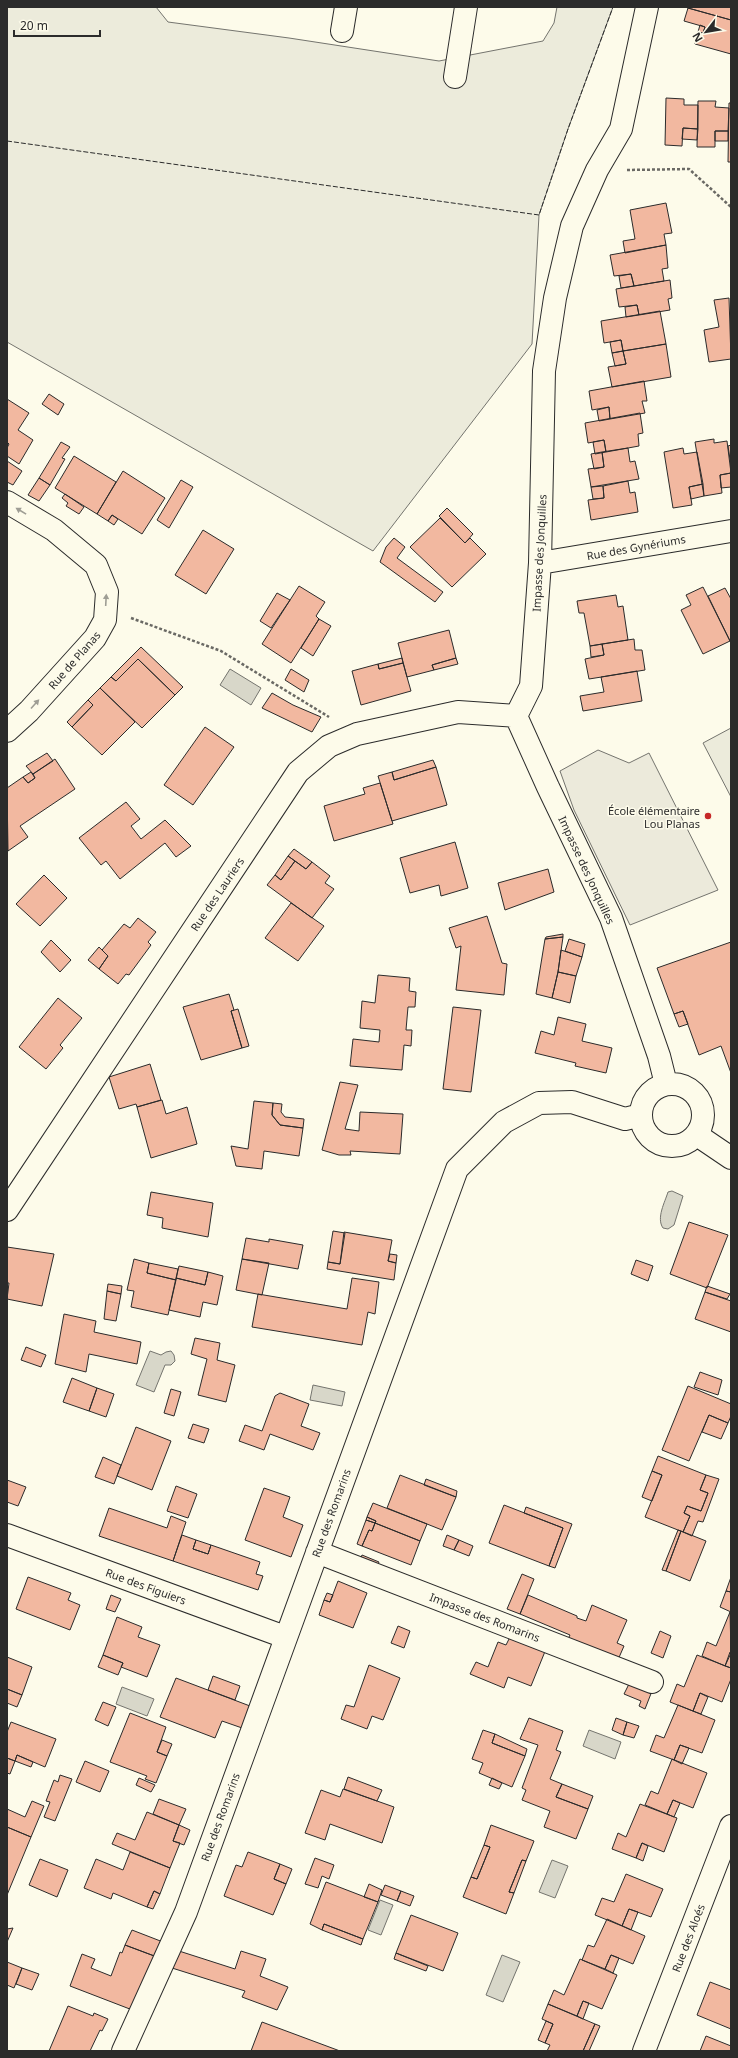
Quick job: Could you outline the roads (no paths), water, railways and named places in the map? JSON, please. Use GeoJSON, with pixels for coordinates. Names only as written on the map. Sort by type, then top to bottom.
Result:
{"type":"FeatureCollection","features":[{"type":"Feature","properties":{"kind":"street"},"geometry":{"type":"LineString","coordinates":[[342,31],[346,7]]}},
{"type":"Feature","properties":{"kind":"street"},"geometry":{"type":"LineString","coordinates":[[455,77],[466,7]]}},
{"type":"Feature","properties":{"kind":"street","name":"Impasse des Jonquilles"},"geometry":{"type":"LineString","coordinates":[[647,7],[621,129],[597,170],[572,226],[555,298],[544,370],[540,563],[531,686],[516,716],[548,787],[611,918],[659,1056],[666,1084]]}},
{"type":"Feature","properties":{"kind":"street","name":"Rue de Planas"},"geometry":{"type":"LineString","coordinates":[[7,502],[54,530],[96,565],[107,592],[105,620],[96,638],[29,711],[7,731]]}},
{"type":"Feature","properties":{"kind":"street","name":"Rue des Gynériums"},"geometry":{"type":"LineString","coordinates":[[540,563],[731,531]]}},
{"type":"Feature","properties":{"kind":"street","name":"Rue des Lauriers"},"geometry":{"type":"LineString","coordinates":[[7,1210],[298,772],[329,746],[357,734],[458,712],[516,716]]}},
{"type":"Feature","properties":{"kind":"street"},"geometry":{"type":"LineString","coordinates":[[678,1083],[688,1087],[696,1094],[702,1104],[704,1114],[702,1125],[697,1135],[688,1142],[678,1146],[667,1146],[657,1142],[648,1135],[643,1126],[641,1115],[642,1104],[648,1094],[656,1087],[666,1084],[678,1083]]}},
{"type":"Feature","properties":{"kind":"street","name":"Rue des Romarins"},"geometry":{"type":"LineString","coordinates":[[124,2051],[186,1912],[285,1637],[457,1169],[504,1122],[539,1103],[572,1102],[625,1119],[641,1115]]}},
{"type":"Feature","properties":{"kind":"street"},"geometry":{"type":"LineString","coordinates":[[697,1135],[731,1158]]}},
{"type":"Feature","properties":{"kind":"street","name":"Rue des Figuiers"},"geometry":{"type":"LineString","coordinates":[[7,1535],[285,1637]]}},
{"type":"Feature","properties":{"kind":"street","name":"Impasse des Romarins"},"geometry":{"type":"LineString","coordinates":[[317,1552],[652,1682]]}},
{"type":"Feature","properties":{"kind":"street","name":"Rue des Aloés"},"geometry":{"type":"LineString","coordinates":[[644,2051],[731,1826]]}},
{"type":"Feature","properties":{"kind":"place","name":"École élémentaire Lou Planas"},"geometry":{"type":"Point","coordinates":[708,816]}}]}
